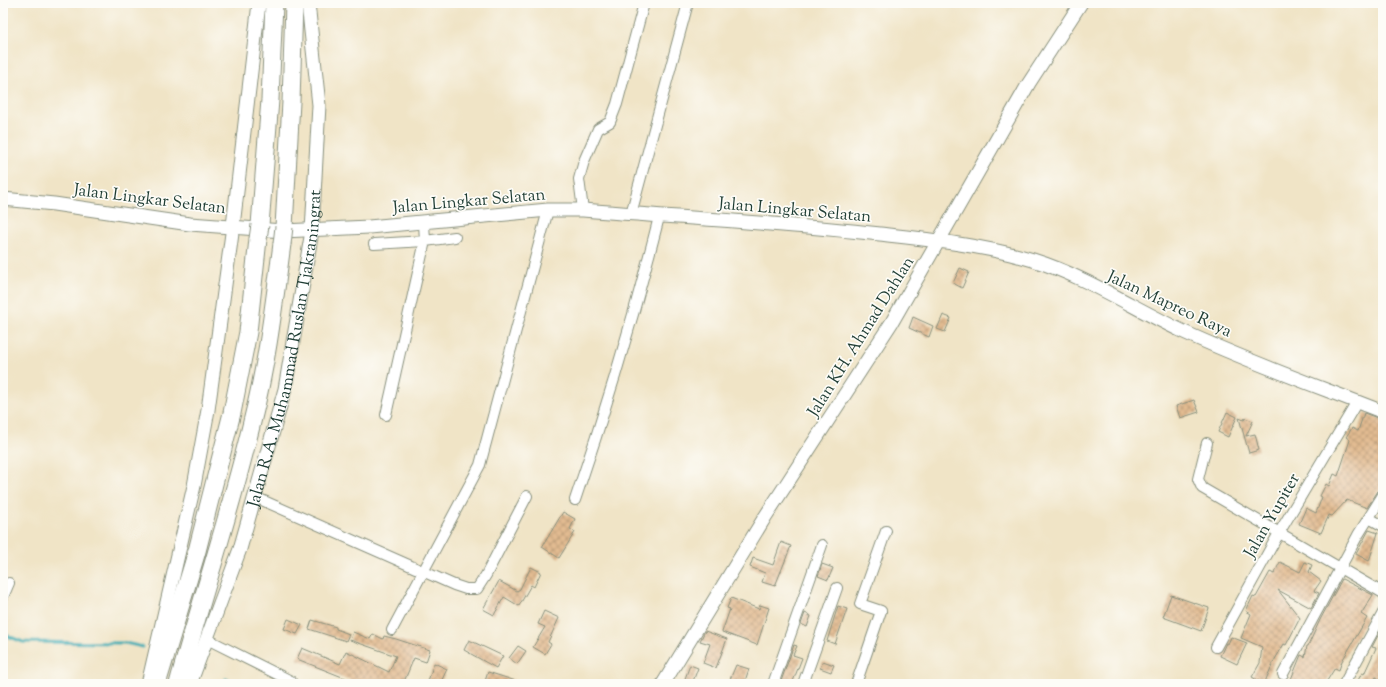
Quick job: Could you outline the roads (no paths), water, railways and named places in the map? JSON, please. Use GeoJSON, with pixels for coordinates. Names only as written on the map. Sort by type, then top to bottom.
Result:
{"type":"FeatureCollection","features":[{"type":"Feature","properties":{"kind":"highway"},"geometry":{"type":"LineString","coordinates":[[157,684],[197,551],[232,413],[248,332],[259,232],[270,100],[274,3]]}},
{"type":"Feature","properties":{"kind":"highway","name":"Jalan R.A. Muhammad Ruslan Tjakraningrat"},"geometry":{"type":"LineString","coordinates":[[178,684],[219,550],[253,421],[271,330],[284,227],[291,102],[294,3]]}},
{"type":"Feature","properties":{"kind":"street"},"geometry":{"type":"LineString","coordinates":[[148,684],[194,486],[208,410],[233,226],[259,3]]}},
{"type":"Feature","properties":{"kind":"street","name":"Jalan R.A. Muhammad Ruslan Tjakraningrat"},"geometry":{"type":"LineString","coordinates":[[190,684],[240,549],[285,390],[312,231],[319,105],[308,3]]}},
{"type":"Feature","properties":{"kind":"street"},"geometry":{"type":"LineString","coordinates":[[583,210],[578,179],[598,129],[610,122],[617,104],[644,3]]}},
{"type":"Feature","properties":{"kind":"street"},"geometry":{"type":"LineString","coordinates":[[631,214],[688,3]]}},
{"type":"Feature","properties":{"kind":"street","name":"Jalan KH. Ahmad Dahlan"},"geometry":{"type":"LineString","coordinates":[[663,684],[765,517],[892,322],[1029,83],[1081,3]]}},
{"type":"Feature","properties":{"kind":"street","name":"Jalan Lingkar Selatan"},"geometry":{"type":"LineString","coordinates":[[3,199],[54,204],[153,220],[283,231],[312,231],[424,223],[548,210],[583,210],[658,217],[800,225],[940,238]]}},
{"type":"Feature","properties":{"kind":"street"},"geometry":{"type":"LineString","coordinates":[[392,630],[480,465],[548,210]]}},
{"type":"Feature","properties":{"kind":"street"},"geometry":{"type":"LineString","coordinates":[[575,500],[644,276],[658,217]]}},
{"type":"Feature","properties":{"kind":"street"},"geometry":{"type":"LineString","coordinates":[[386,415],[424,241],[424,223]]}},
{"type":"Feature","properties":{"kind":"street"},"geometry":{"type":"LineString","coordinates":[[374,244],[424,241],[455,237]]}},
{"type":"Feature","properties":{"kind":"street","name":"Jalan Mapreo Raya"},"geometry":{"type":"LineString","coordinates":[[940,238],[994,250],[1040,263],[1082,281],[1178,329],[1236,354],[1383,412]]}},
{"type":"Feature","properties":{"kind":"street","name":"Jalan Yupiter"},"geometry":{"type":"LineString","coordinates":[[1216,647],[1279,533],[1357,402]]}},
{"type":"Feature","properties":{"kind":"street"},"geometry":{"type":"LineString","coordinates":[[1207,443],[1198,479],[1202,488],[1383,593]]}},
{"type":"Feature","properties":{"kind":"street"},"geometry":{"type":"LineString","coordinates":[[1283,674],[1340,568],[1383,495]]}},
{"type":"Feature","properties":{"kind":"street"},"geometry":{"type":"LineString","coordinates":[[255,497],[466,589],[477,589],[527,496]]}},
{"type":"Feature","properties":{"kind":"street"},"geometry":{"type":"LineString","coordinates":[[1369,518],[1383,526]]}},
{"type":"Feature","properties":{"kind":"street"},"geometry":{"type":"LineString","coordinates":[[856,684],[881,611],[860,604],[886,531]]}},
{"type":"Feature","properties":{"kind":"street"},"geometry":{"type":"LineString","coordinates":[[773,684],[822,545]]}},
{"type":"Feature","properties":{"kind":"street"},"geometry":{"type":"LineString","coordinates":[[3,597],[9,583]]}},
{"type":"Feature","properties":{"kind":"street"},"geometry":{"type":"LineString","coordinates":[[803,684],[837,588]]}},
{"type":"Feature","properties":{"kind":"street"},"geometry":{"type":"LineString","coordinates":[[1344,684],[1383,613]]}},
{"type":"Feature","properties":{"kind":"street"},"geometry":{"type":"LineString","coordinates":[[207,639],[291,681]]}},
{"type":"Feature","properties":{"kind":"waterway"},"geometry":{"type":"LineString","coordinates":[[3,634],[23,642],[125,643],[143,647]]}},
{"type":"Feature","properties":{"kind":"waterway"},"geometry":{"type":"LineString","coordinates":[[226,679],[236,684]]}}]}
